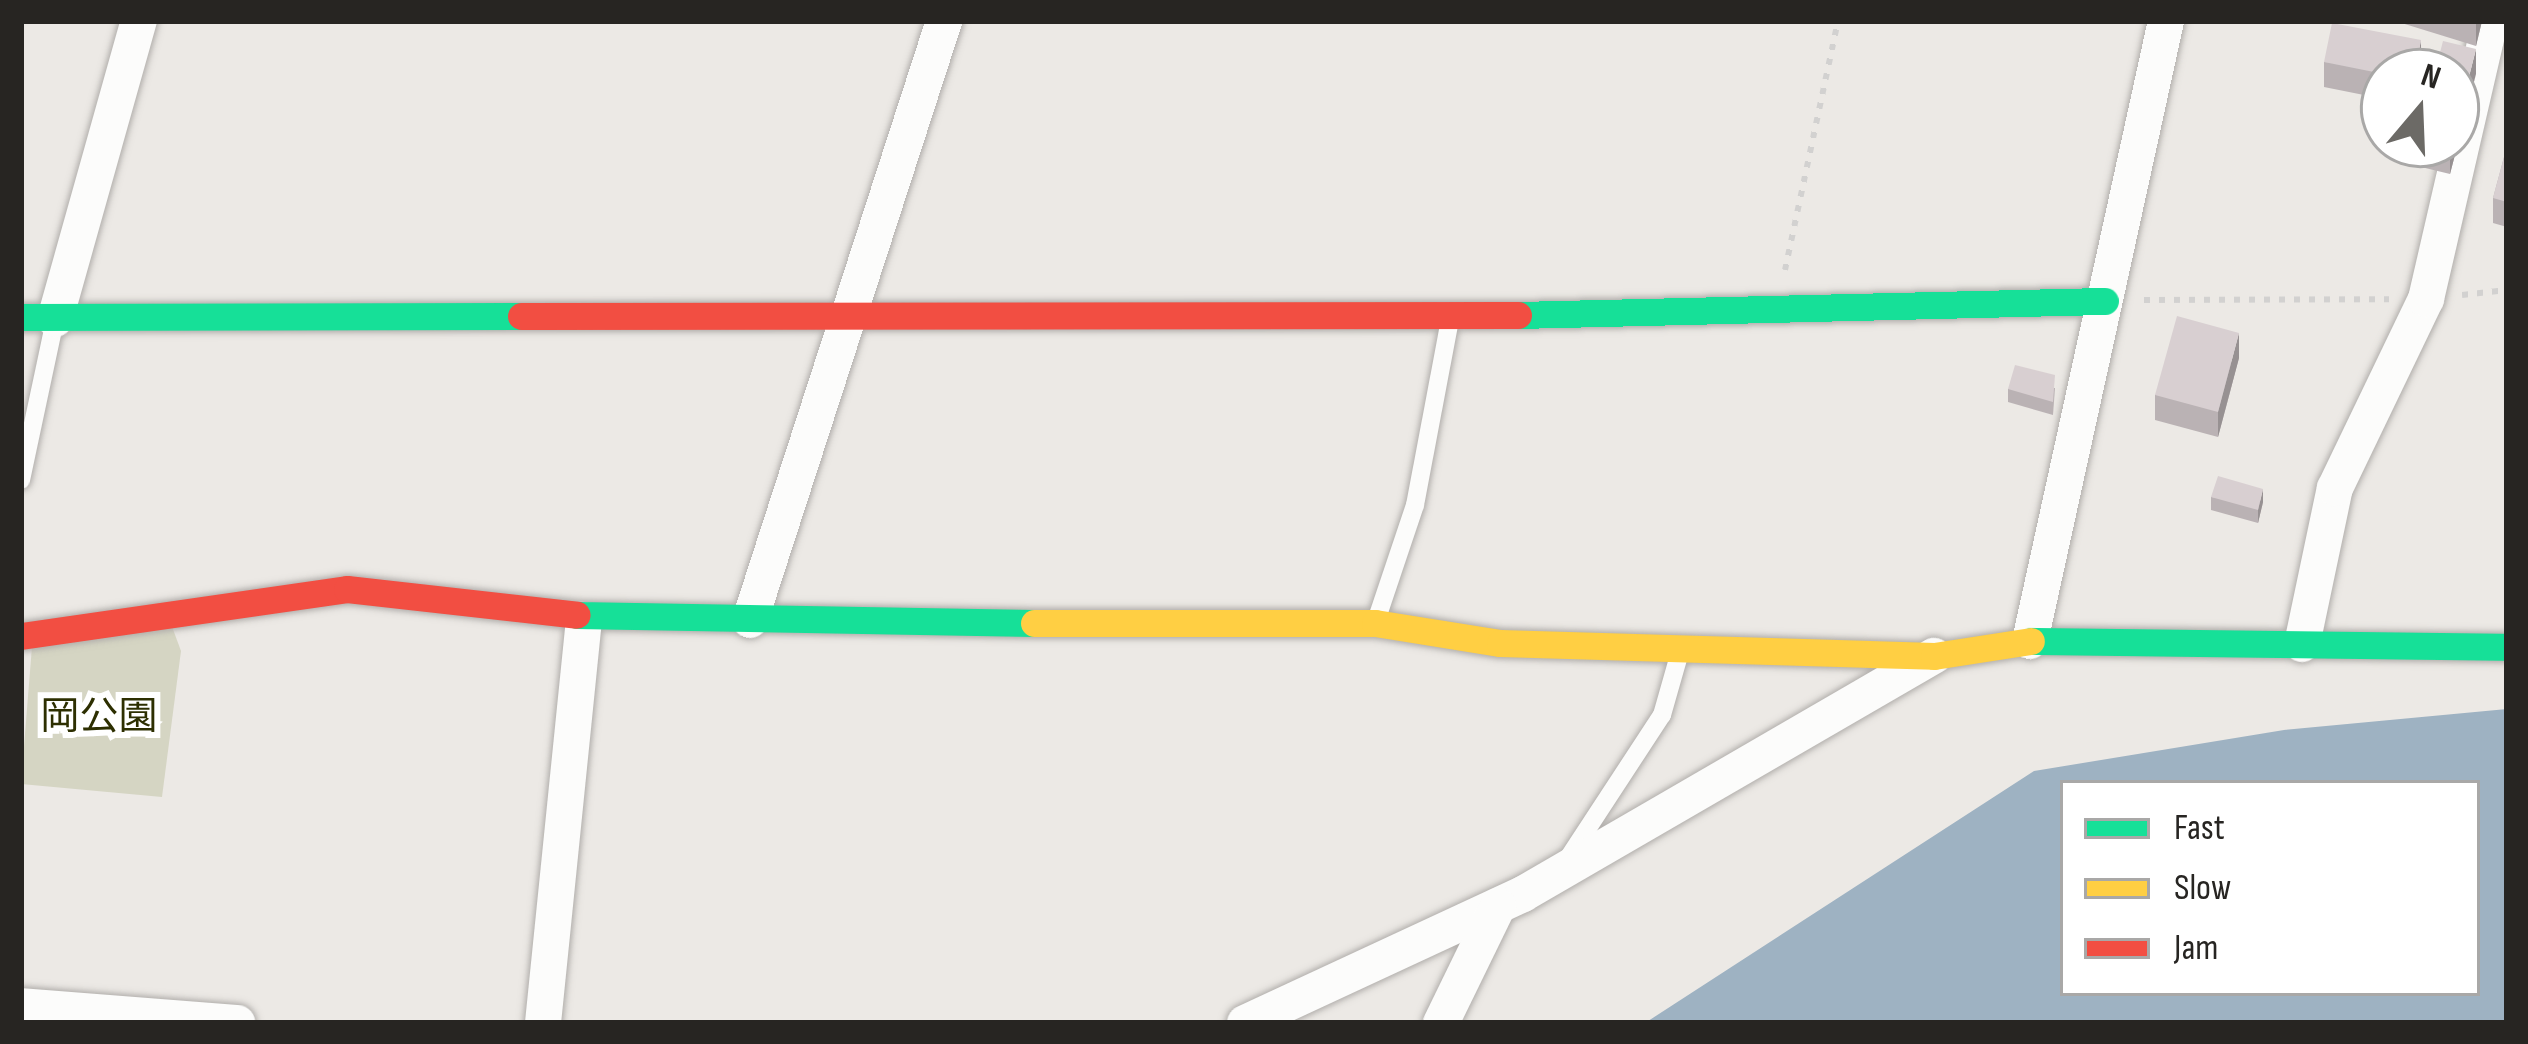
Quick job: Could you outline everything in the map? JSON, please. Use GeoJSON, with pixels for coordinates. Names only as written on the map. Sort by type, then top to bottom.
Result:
{"type":"FeatureCollection","features":[{"type":"Feature","properties":{"kind":"street"},"geometry":{"type":"LineString","coordinates":[[140,21],[38,318],[850,311],[1775,315],[2105,301]]}},
{"type":"Feature","properties":{"kind":"street"},"geometry":{"type":"LineString","coordinates":[[750,620],[807,417],[850,311],[944,21]]}},
{"type":"Feature","properties":{"kind":"street"},"geometry":{"type":"LineString","coordinates":[[2030,641],[2166,21]]}},
{"type":"Feature","properties":{"kind":"street"},"geometry":{"type":"LineString","coordinates":[[2302,644],[2335,488],[2426,298],[2490,21]]}},
{"type":"Feature","properties":{"kind":"street"},"geometry":{"type":"LineString","coordinates":[[21,636],[347,589],[448,593],[584,620],[1375,623],[1500,643],[1683,642],[1934,656],[2030,641],[2507,647]]}},
{"type":"Feature","properties":{"kind":"street"},"geometry":{"type":"LineString","coordinates":[[542,1023],[584,620]]}},
{"type":"Feature","properties":{"kind":"street"},"geometry":{"type":"LineString","coordinates":[[1244,1023],[1498,906],[1934,656]]}},
{"type":"Feature","properties":{"kind":"street"},"geometry":{"type":"LineString","coordinates":[[1441,1023],[1498,906]]}},
{"type":"Feature","properties":{"kind":"street"},"geometry":{"type":"LineString","coordinates":[[21,1006],[237,1023]]}},
{"type":"Feature","properties":{"kind":"lane"},"geometry":{"type":"LineString","coordinates":[[1375,623],[1415,505],[1451,314]]}},
{"type":"Feature","properties":{"kind":"lane"},"geometry":{"type":"LineString","coordinates":[[21,480],[38,318]]}},
{"type":"Feature","properties":{"kind":"lane"},"geometry":{"type":"LineString","coordinates":[[1560,872],[1662,715],[1683,642]]}},
{"type":"Feature","properties":{"kind":"path"},"geometry":{"type":"LineString","coordinates":[[1775,315],[1838,21]]}},
{"type":"Feature","properties":{"kind":"path"},"geometry":{"type":"LineString","coordinates":[[2105,301],[2426,298],[2507,290]]}},
{"type":"Feature","properties":{"kind":"green space","name":"岡公園"},"geometry":{"type":"Polygon","coordinates":[[[167,613],[181,651],[162,797],[21,784],[33,634],[167,613]]]}},
{"type":"Feature","properties":{"kind":"water"},"geometry":{"type":"Polygon","coordinates":[[[2507,709],[2507,1023],[1645,1023],[2034,771],[2284,730],[2507,709]]]}},
{"type":"Feature","properties":{"kind":"building"},"geometry":{"type":"Polygon","coordinates":[[[2332,23],[2421,40],[2420,48],[2360,48],[2360,69],[2324,62],[2332,23]]]}},
{"type":"Feature","properties":{"kind":"building"},"geometry":{"type":"Polygon","coordinates":[[[2443,41],[2472,48],[2441,48],[2443,41]]]}},
{"type":"Feature","properties":{"kind":"building"},"geometry":{"type":"Polygon","coordinates":[[[2507,146],[2507,202],[2493,198],[2507,146]]]}},
{"type":"Feature","properties":{"kind":"building"},"geometry":{"type":"Polygon","coordinates":[[[2177,316],[2239,333],[2218,412],[2155,395],[2177,316]]]}},
{"type":"Feature","properties":{"kind":"building"},"geometry":{"type":"Polygon","coordinates":[[[2015,365],[2055,375],[2053,402],[2008,389],[2015,365]]]}},
{"type":"Feature","properties":{"kind":"building"},"geometry":{"type":"Polygon","coordinates":[[[2218,476],[2263,489],[2258,510],[2211,497],[2218,476]]]}},
{"type":"Feature","properties":{"kind":"traffic: fast"},"geometry":{"type":"LineString","coordinates":[[1518,315],[2105,301]]}},
{"type":"Feature","properties":{"kind":"traffic: fast"},"geometry":{"type":"LineString","coordinates":[[21,317],[521,316]]}},
{"type":"Feature","properties":{"kind":"traffic: fast"},"geometry":{"type":"LineString","coordinates":[[577,615],[1034,623]]}},
{"type":"Feature","properties":{"kind":"traffic: fast"},"geometry":{"type":"LineString","coordinates":[[2031,641],[2507,647]]}},
{"type":"Feature","properties":{"kind":"traffic: slow"},"geometry":{"type":"LineString","coordinates":[[1034,623],[1375,623],[1500,643],[1934,656],[2031,641]]}},
{"type":"Feature","properties":{"kind":"traffic: jam"},"geometry":{"type":"LineString","coordinates":[[521,316],[1518,315]]}},
{"type":"Feature","properties":{"kind":"traffic: jam"},"geometry":{"type":"LineString","coordinates":[[21,636],[347,589],[577,615]]}}]}
